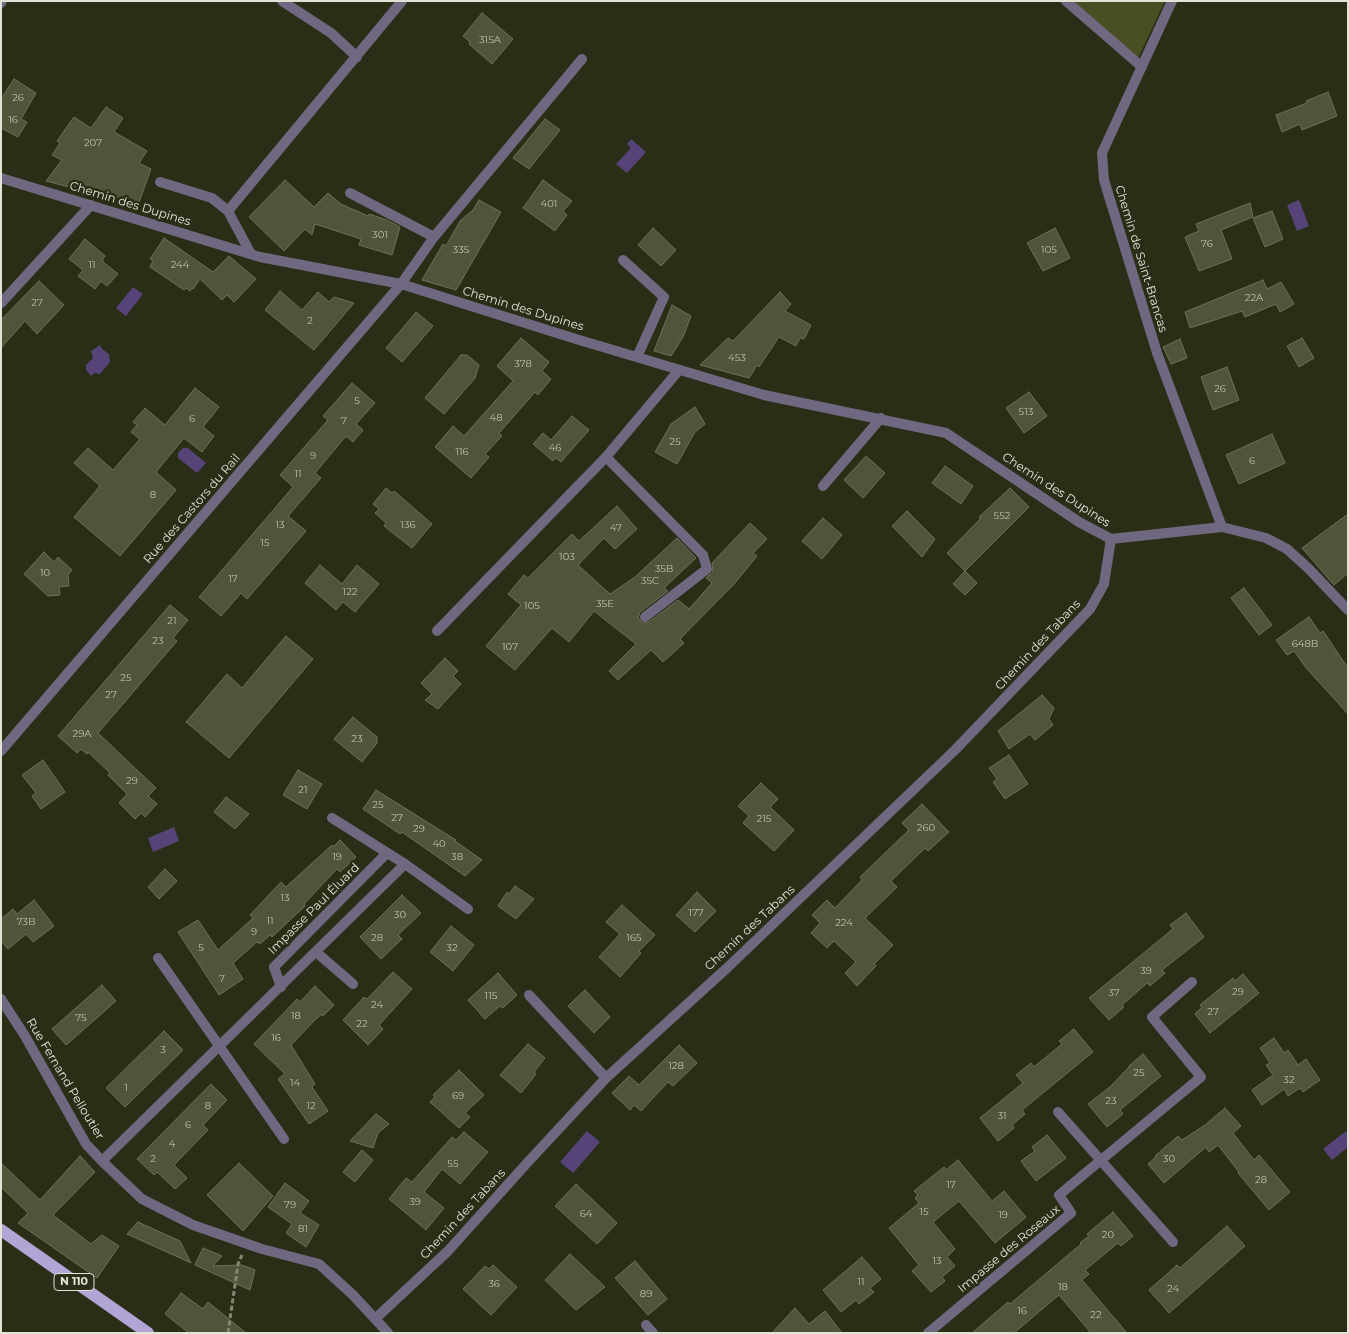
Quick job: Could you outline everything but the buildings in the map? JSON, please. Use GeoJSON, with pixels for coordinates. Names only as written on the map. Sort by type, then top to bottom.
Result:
{"type":"FeatureCollection","features":[{"type":"Feature","properties":{"kind":"main road","name":"N 110"},"geometry":{"type":"LineString","coordinates":[[1,1230],[148,1333]]}},
{"type":"Feature","properties":{"kind":"street"},"geometry":{"type":"LineString","coordinates":[[282,1],[331,33],[357,57]]}},
{"type":"Feature","properties":{"kind":"street"},"geometry":{"type":"LineString","coordinates":[[228,211],[402,1]]}},
{"type":"Feature","properties":{"kind":"street"},"geometry":{"type":"LineString","coordinates":[[1066,1],[1142,67]]}},
{"type":"Feature","properties":{"kind":"street","name":"Chemin de Saint-Brancas"},"geometry":{"type":"LineString","coordinates":[[1172,1],[1102,153],[1104,180],[1157,353],[1222,527]]}},
{"type":"Feature","properties":{"kind":"street"},"geometry":{"type":"LineString","coordinates":[[401,284],[434,237],[582,59]]}},
{"type":"Feature","properties":{"kind":"street","name":"Chemin des Dupines"},"geometry":{"type":"LineString","coordinates":[[1,178],[251,254],[401,284],[764,395],[946,432],[1079,522],[1111,539],[1222,527],[1266,538],[1287,549],[1348,610]]}},
{"type":"Feature","properties":{"kind":"street"},"geometry":{"type":"LineString","coordinates":[[160,182],[212,198],[228,211],[251,254]]}},
{"type":"Feature","properties":{"kind":"street"},"geometry":{"type":"LineString","coordinates":[[350,193],[434,237]]}},
{"type":"Feature","properties":{"kind":"street"},"geometry":{"type":"LineString","coordinates":[[1,303],[91,205]]}},
{"type":"Feature","properties":{"kind":"street"},"geometry":{"type":"LineString","coordinates":[[623,260],[664,297],[637,357]]}},
{"type":"Feature","properties":{"kind":"street","name":"Rue des Castors du Rail"},"geometry":{"type":"LineString","coordinates":[[1,751],[401,284]]}},
{"type":"Feature","properties":{"kind":"street"},"geometry":{"type":"LineString","coordinates":[[438,631],[606,457],[678,370]]}},
{"type":"Feature","properties":{"kind":"street"},"geometry":{"type":"LineString","coordinates":[[823,486],[881,418]]}},
{"type":"Feature","properties":{"kind":"street"},"geometry":{"type":"LineString","coordinates":[[606,457],[703,554],[707,569],[645,617]]}},
{"type":"Feature","properties":{"kind":"street","name":"Chemin des Tabans"},"geometry":{"type":"LineString","coordinates":[[376,1318],[448,1251],[526,1163],[606,1078],[727,968],[955,750],[1090,609],[1104,584],[1111,539]]}},
{"type":"Feature","properties":{"kind":"street"},"geometry":{"type":"LineString","coordinates":[[332,818],[405,864],[468,908]]}},
{"type":"Feature","properties":{"kind":"street","name":"Impasse Paul Éluard"},"geometry":{"type":"LineString","coordinates":[[281,987],[274,967],[387,853]]}},
{"type":"Feature","properties":{"kind":"street"},"geometry":{"type":"LineString","coordinates":[[102,1161],[405,864]]}},
{"type":"Feature","properties":{"kind":"street"},"geometry":{"type":"LineString","coordinates":[[316,952],[353,984]]}},
{"type":"Feature","properties":{"kind":"street"},"geometry":{"type":"LineString","coordinates":[[158,958],[218,1047],[284,1139]]}},
{"type":"Feature","properties":{"kind":"street","name":"Impasse des Roseaux"},"geometry":{"type":"LineString","coordinates":[[928,1333],[1071,1213],[1059,1195],[1201,1077],[1152,1017],[1192,982]]}},
{"type":"Feature","properties":{"kind":"street"},"geometry":{"type":"LineString","coordinates":[[528,994],[606,1078]]}},
{"type":"Feature","properties":{"kind":"street","name":"Rue Fernand Pelloutier"},"geometry":{"type":"LineString","coordinates":[[1,999],[25,1036],[86,1144],[142,1199],[193,1225],[248,1244],[319,1264],[376,1318],[388,1333]]}},
{"type":"Feature","properties":{"kind":"street"},"geometry":{"type":"LineString","coordinates":[[1058,1112],[1173,1242]]}},
{"type":"Feature","properties":{"kind":"path"},"geometry":{"type":"LineString","coordinates":[[228,1333],[238,1264],[248,1244]]}},
{"type":"Feature","properties":{"kind":"green space"},"geometry":{"type":"Polygon","coordinates":[[[1071,1],[1165,1],[1138,58],[1071,1]]]}},
{"type":"Feature","properties":{"kind":"shaded area"},"geometry":{"type":"Polygon","coordinates":[[[631,139],[646,152],[627,173],[616,164],[631,148],[627,144],[631,139]]]}},
{"type":"Feature","properties":{"kind":"shaded area"},"geometry":{"type":"Polygon","coordinates":[[[1299,200],[1309,226],[1297,231],[1287,205],[1299,200]]]}},
{"type":"Feature","properties":{"kind":"shaded area"},"geometry":{"type":"Polygon","coordinates":[[[133,287],[143,294],[126,316],[116,308],[133,287]]]}},
{"type":"Feature","properties":{"kind":"shaded area"},"geometry":{"type":"Polygon","coordinates":[[[100,345],[109,354],[110,362],[100,374],[95,373],[91,376],[86,370],[86,365],[93,358],[91,351],[100,345]]]}},
{"type":"Feature","properties":{"kind":"shaded area"},"geometry":{"type":"Polygon","coordinates":[[[183,448],[188,448],[206,463],[197,473],[178,458],[178,453],[183,448]]]}},
{"type":"Feature","properties":{"kind":"shaded area"},"geometry":{"type":"Polygon","coordinates":[[[174,827],[179,841],[153,852],[148,838],[174,827]]]}},
{"type":"Feature","properties":{"kind":"shaded area"},"geometry":{"type":"Polygon","coordinates":[[[587,1131],[600,1142],[573,1173],[560,1162],[587,1131]]]}},
{"type":"Feature","properties":{"kind":"shaded area"},"geometry":{"type":"Polygon","coordinates":[[[1346,1131],[1348,1134],[1348,1147],[1332,1160],[1323,1149],[1346,1131]]]}}]}
